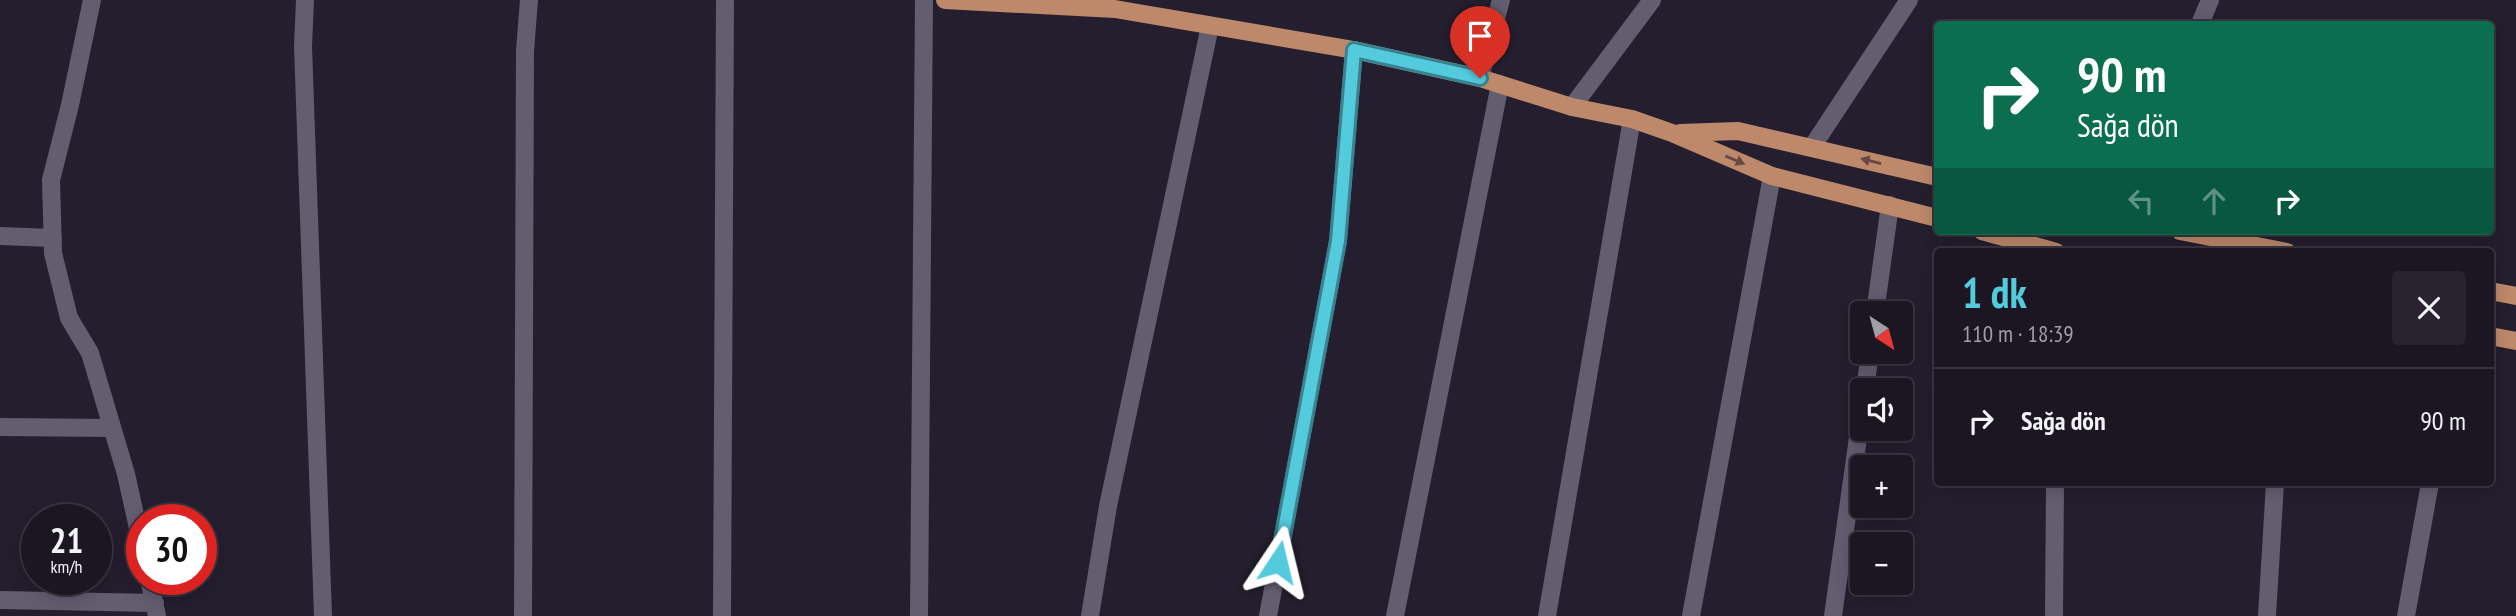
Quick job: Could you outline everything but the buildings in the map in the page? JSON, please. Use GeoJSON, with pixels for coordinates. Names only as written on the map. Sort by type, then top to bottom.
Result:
{"type":"FeatureCollection","features":[{"type":"Feature","properties":{"kind":"main road"},"geometry":{"type":"LineString","coordinates":[[945,0],[1115,5],[1210,26],[1354,50],[1480,78],[1572,107],[1632,119],[1672,133],[1772,176],[1934,217]]}},
{"type":"Feature","properties":{"kind":"main road"},"geometry":{"type":"LineString","coordinates":[[1672,133],[1738,131],[1934,176]]}},
{"type":"Feature","properties":{"kind":"main road"},"geometry":{"type":"LineString","coordinates":[[1996,235],[2042,248]]}},
{"type":"Feature","properties":{"kind":"main road"},"geometry":{"type":"LineString","coordinates":[[2200,235],[2267,248]]}},
{"type":"Feature","properties":{"kind":"main road"},"geometry":{"type":"LineString","coordinates":[[2494,292],[2516,296]]}},
{"type":"Feature","properties":{"kind":"main road"},"geometry":{"type":"LineString","coordinates":[[2494,337],[2516,341]]}},
{"type":"Feature","properties":{"kind":"street"},"geometry":{"type":"LineString","coordinates":[[92,0],[51,180],[54,253],[69,318],[90,353],[133,504]]}},
{"type":"Feature","properties":{"kind":"street"},"geometry":{"type":"LineString","coordinates":[[305,0],[304,60],[323,616]]}},
{"type":"Feature","properties":{"kind":"street"},"geometry":{"type":"LineString","coordinates":[[523,616],[524,51],[529,0]]}},
{"type":"Feature","properties":{"kind":"street"},"geometry":{"type":"LineString","coordinates":[[722,616],[725,0]]}},
{"type":"Feature","properties":{"kind":"street"},"geometry":{"type":"LineString","coordinates":[[919,616],[924,0]]}},
{"type":"Feature","properties":{"kind":"street"},"geometry":{"type":"LineString","coordinates":[[1480,78],[1501,0]]}},
{"type":"Feature","properties":{"kind":"street"},"geometry":{"type":"LineString","coordinates":[[1572,107],[1652,0]]}},
{"type":"Feature","properties":{"kind":"street"},"geometry":{"type":"LineString","coordinates":[[1812,146],[1909,0]]}},
{"type":"Feature","properties":{"kind":"street"},"geometry":{"type":"LineString","coordinates":[[2201,21],[2210,0]]}},
{"type":"Feature","properties":{"kind":"street"},"geometry":{"type":"LineString","coordinates":[[1090,616],[1108,506],[1210,26]]}},
{"type":"Feature","properties":{"kind":"street"},"geometry":{"type":"LineString","coordinates":[[1268,616],[1338,241],[1354,50]]}},
{"type":"Feature","properties":{"kind":"street"},"geometry":{"type":"LineString","coordinates":[[1395,616],[1500,85]]}},
{"type":"Feature","properties":{"kind":"street"},"geometry":{"type":"LineString","coordinates":[[1547,616],[1632,119]]}},
{"type":"Feature","properties":{"kind":"street"},"geometry":{"type":"LineString","coordinates":[[1691,616],[1772,176]]}},
{"type":"Feature","properties":{"kind":"street"},"geometry":{"type":"LineString","coordinates":[[1877,301],[1891,205]]}},
{"type":"Feature","properties":{"kind":"street"},"geometry":{"type":"LineString","coordinates":[[0,236],[53,238]]}},
{"type":"Feature","properties":{"kind":"street"},"geometry":{"type":"LineString","coordinates":[[0,426],[112,428]]}},
{"type":"Feature","properties":{"kind":"street"},"geometry":{"type":"LineString","coordinates":[[1833,616],[1858,441]]}},
{"type":"Feature","properties":{"kind":"street"},"geometry":{"type":"LineString","coordinates":[[2053,616],[2055,486]]}},
{"type":"Feature","properties":{"kind":"street"},"geometry":{"type":"LineString","coordinates":[[2267,616],[2275,486]]}},
{"type":"Feature","properties":{"kind":"street"},"geometry":{"type":"LineString","coordinates":[[2406,616],[2429,486]]}},
{"type":"Feature","properties":{"kind":"street"},"geometry":{"type":"LineString","coordinates":[[0,600],[156,609]]}},
{"type":"Feature","properties":{"kind":"route"},"geometry":{"type":"LineString","coordinates":[[1278,562],[1338,241],[1354,50],[1480,78]]}}]}
